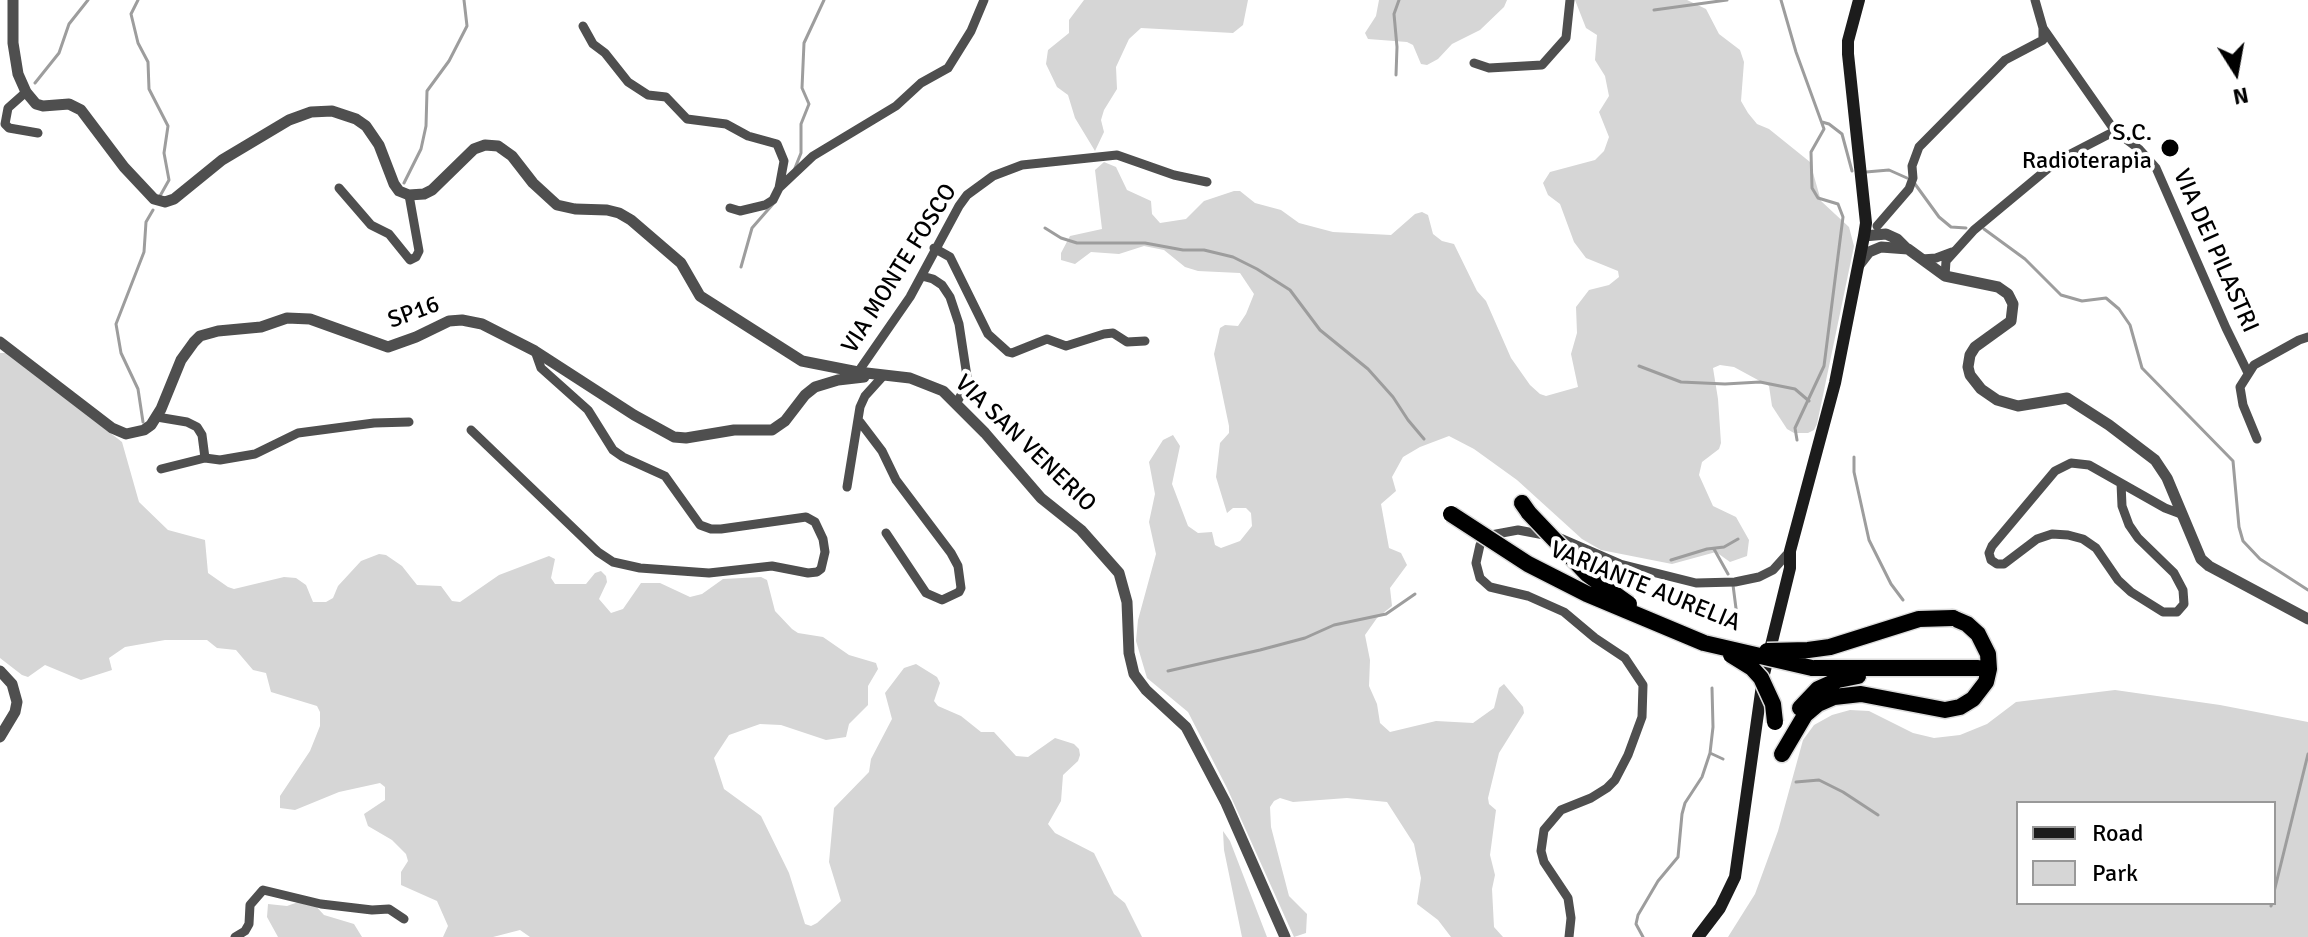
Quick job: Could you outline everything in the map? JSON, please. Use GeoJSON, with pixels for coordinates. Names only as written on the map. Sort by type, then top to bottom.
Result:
{"type":"FeatureCollection","features":[{"type":"Feature","properties":{"kind":"highway"},"geometry":{"type":"LineString","coordinates":[[1526,508],[1587,574],[1661,624]]}},
{"type":"Feature","properties":{"kind":"highway","name":"VARIANTE AURELIA"},"geometry":{"type":"LineString","coordinates":[[1451,514],[1539,570],[1587,594],[1704,643],[1812,668],[1978,668]]}},
{"type":"Feature","properties":{"kind":"highway"},"geometry":{"type":"LineString","coordinates":[[1704,643],[1746,649],[1808,650],[1858,640],[1919,619],[1953,618],[1967,624],[1978,634],[1988,654],[1986,682],[1973,699],[1960,707],[1945,710],[1861,694],[1834,697],[1818,704],[1805,715],[1782,754]]}},
{"type":"Feature","properties":{"kind":"highway"},"geometry":{"type":"LineString","coordinates":[[1704,643],[1752,668],[1768,690],[1782,754]]}},
{"type":"Feature","properties":{"kind":"highway"},"geometry":{"type":"LineString","coordinates":[[1782,754],[1793,719],[1818,689],[1838,680],[1897,668]]}},
{"type":"Feature","properties":{"kind":"main road"},"geometry":{"type":"LineString","coordinates":[[1698,937],[1724,901],[1737,869],[1763,678],[1790,568],[1790,551],[1835,383],[1864,238],[1865,215],[1848,54],[1848,41],[1859,0]]}},
{"type":"Feature","properties":{"kind":"street"},"geometry":{"type":"LineString","coordinates":[[13,0],[11,32],[18,74],[26,92],[36,104],[52,107],[69,104],[81,110],[138,184],[159,202],[174,199],[222,160],[289,120],[323,110],[344,114],[366,126],[379,145],[394,184],[399,191],[409,195],[419,251],[416,257],[410,260],[395,239],[371,225],[339,188]]}},
{"type":"Feature","properties":{"kind":"street"},"geometry":{"type":"LineString","coordinates":[[779,188],[813,156],[896,106],[921,83],[948,68],[971,31],[984,0]]}},
{"type":"Feature","properties":{"kind":"street"},"geometry":{"type":"LineString","coordinates":[[1474,63],[1489,68],[1542,65],[1566,38],[1570,0]]}},
{"type":"Feature","properties":{"kind":"street","name":"VIA DEI PILASTRI"},"geometry":{"type":"LineString","coordinates":[[2035,0],[2043,28],[2115,131],[2139,149],[2156,168],[2248,373]]}},
{"type":"Feature","properties":{"kind":"street"},"geometry":{"type":"LineString","coordinates":[[583,26],[593,44],[605,53],[628,82],[648,95],[666,97],[687,119],[726,124],[748,136],[777,144],[784,161],[779,188],[773,200],[740,211],[730,208]]}},
{"type":"Feature","properties":{"kind":"street"},"geometry":{"type":"LineString","coordinates":[[1864,238],[1882,230],[1901,199],[1913,178],[1912,166],[1919,147],[2005,60],[2043,40],[2043,28]]}},
{"type":"Feature","properties":{"kind":"street"},"geometry":{"type":"LineString","coordinates":[[26,92],[8,108],[5,124],[9,128],[38,133]]}},
{"type":"Feature","properties":{"kind":"street"},"geometry":{"type":"LineString","coordinates":[[1945,276],[1946,261],[1974,230],[2057,161],[2115,131]]}},
{"type":"Feature","properties":{"kind":"street","name":"VIA SAN VENERIO"},"geometry":{"type":"LineString","coordinates":[[409,195],[432,190],[474,149],[485,145],[498,146],[512,156],[533,183],[557,205],[619,213],[645,230],[681,263],[700,296],[802,361],[910,378],[943,391],[957,402],[1041,498],[1081,530],[1119,573],[1127,602],[1129,653],[1134,674],[1146,690],[1186,727],[1226,803],[1285,937]]}},
{"type":"Feature","properties":{"kind":"street","name":"VIA MONTE FOSCO"},"geometry":{"type":"LineString","coordinates":[[858,372],[922,276],[934,248],[967,195],[993,176],[1022,165],[1117,155],[1174,175],[1207,182]]}},
{"type":"Feature","properties":{"kind":"street"},"geometry":{"type":"LineString","coordinates":[[1865,215],[1945,276],[1998,287],[2008,294],[2014,313],[2006,327],[1986,338],[1970,355],[1970,375],[1981,389],[1997,400],[2018,406],[2061,398],[2074,401],[2155,460],[2167,478],[2195,550],[2209,566],[2308,619]]}},
{"type":"Feature","properties":{"kind":"street"},"geometry":{"type":"LineString","coordinates":[[1864,238],[1881,247],[1908,249]]}},
{"type":"Feature","properties":{"kind":"street"},"geometry":{"type":"LineString","coordinates":[[1858,265],[1869,252],[1881,247]]}},
{"type":"Feature","properties":{"kind":"street"},"geometry":{"type":"LineString","coordinates":[[934,248],[950,257],[988,334],[1008,352],[1047,339],[1066,346],[1113,333],[1127,342],[1145,341]]}},
{"type":"Feature","properties":{"kind":"street"},"geometry":{"type":"LineString","coordinates":[[1922,259],[1952,252]]}},
{"type":"Feature","properties":{"kind":"street"},"geometry":{"type":"LineString","coordinates":[[922,276],[942,285],[955,310],[968,377],[968,383],[957,402]]}},
{"type":"Feature","properties":{"kind":"street","name":"SP16"},"geometry":{"type":"LineString","coordinates":[[157,417],[181,360],[200,336],[261,327],[287,318],[310,319],[388,347],[449,321],[470,320],[535,351],[665,433],[686,438],[734,430],[772,430],[780,426],[815,387],[838,380],[884,375]]}},
{"type":"Feature","properties":{"kind":"street"},"geometry":{"type":"LineString","coordinates":[[2257,439],[2240,396],[2240,387],[2254,365],[2308,337]]}},
{"type":"Feature","properties":{"kind":"street"},"geometry":{"type":"LineString","coordinates":[[0,342],[122,433],[144,430],[157,417],[187,422],[197,427],[202,435],[205,458]]}},
{"type":"Feature","properties":{"kind":"street"},"geometry":{"type":"LineString","coordinates":[[471,430],[598,552],[613,562],[640,568],[709,573],[772,566],[808,573],[821,569],[825,552],[823,539],[810,518],[797,517],[721,529],[700,525],[665,476],[613,450],[588,410],[541,368],[535,351]]}},
{"type":"Feature","properties":{"kind":"street"},"geometry":{"type":"LineString","coordinates":[[847,487],[853,440],[860,422],[860,407],[865,396],[884,375]]}},
{"type":"Feature","properties":{"kind":"street"},"geometry":{"type":"LineString","coordinates":[[161,469],[205,458],[220,460],[255,454],[298,433],[374,423],[409,422]]}},
{"type":"Feature","properties":{"kind":"street"},"geometry":{"type":"LineString","coordinates":[[860,422],[882,451],[896,480],[951,553],[958,566],[959,592],[942,600],[926,593],[886,533]]}},
{"type":"Feature","properties":{"kind":"street"},"geometry":{"type":"LineString","coordinates":[[2121,483],[2122,506],[2129,525],[2174,573],[2183,590],[2186,599],[2177,612],[2163,612],[2131,592],[2118,580],[2096,548],[2083,539],[2052,534],[2037,539],[2004,564],[1991,560],[1989,553],[1992,546],[2055,471],[2071,463],[2089,465],[2181,514]]}},
{"type":"Feature","properties":{"kind":"street"},"geometry":{"type":"LineString","coordinates":[[1569,937],[1571,918],[1568,898],[1544,862],[1541,851],[1544,830],[1561,810],[1591,798],[1615,780],[1642,717],[1643,685],[1625,658],[1564,612],[1528,596],[1490,587],[1480,578],[1476,563],[1480,545],[1491,535],[1518,530],[1560,538],[1620,564],[1696,583],[1735,582],[1759,577],[1773,570],[1790,551]]}},
{"type":"Feature","properties":{"kind":"street"},"geometry":{"type":"LineString","coordinates":[[0,671],[12,684],[17,702],[15,712],[0,737]]}},
{"type":"Feature","properties":{"kind":"street"},"geometry":{"type":"LineString","coordinates":[[235,937],[245,931],[249,924],[250,905],[263,890],[321,904],[389,909],[404,919]]}},
{"type":"Feature","properties":{"kind":"green space"},"geometry":{"type":"Polygon","coordinates":[[[1084,0],[1248,0],[1243,25],[1233,33],[1141,28],[1129,39],[1116,67],[1117,89],[1104,110],[1101,120],[1104,132],[1095,151],[1075,118],[1068,95],[1057,87],[1046,64],[1048,50],[1069,33],[1069,20],[1084,0]]]}},
{"type":"Feature","properties":{"kind":"green space"},"geometry":{"type":"Polygon","coordinates":[[[1379,0],[1507,0],[1504,7],[1480,30],[1452,44],[1438,59],[1427,65],[1421,64],[1413,45],[1407,42],[1368,39],[1365,33],[1376,16],[1379,0]]]}},
{"type":"Feature","properties":{"kind":"green space"},"geometry":{"type":"Polygon","coordinates":[[[1575,0],[1687,0],[1706,9],[1719,34],[1740,50],[1744,62],[1741,101],[1748,113],[1757,124],[1769,129],[1810,162],[1821,201],[1849,227],[1854,246],[1817,424],[1808,433],[1794,433],[1787,429],[1772,406],[1769,386],[1734,367],[1720,365],[1713,368],[1721,443],[1719,449],[1702,462],[1699,475],[1713,506],[1736,517],[1749,540],[1747,556],[1730,562],[1716,552],[1672,564],[1601,550],[1582,539],[1517,480],[1474,449],[1449,436],[1403,457],[1392,477],[1396,491],[1381,504],[1389,548],[1401,553],[1407,565],[1390,588],[1392,606],[1377,618],[1365,635],[1370,660],[1369,686],[1377,704],[1380,723],[1390,732],[1436,721],[1473,723],[1494,708],[1499,688],[1504,684],[1523,707],[1524,713],[1499,753],[1488,798],[1489,804],[1496,810],[1490,855],[1495,875],[1492,889],[1494,927],[1503,937],[1451,937],[1438,920],[1417,904],[1421,878],[1414,844],[1387,802],[1347,798],[1293,802],[1280,798],[1270,807],[1271,827],[1289,896],[1307,914],[1306,933],[1294,937],[1227,788],[1188,712],[1147,678],[1136,641],[1138,620],[1156,554],[1149,522],[1155,494],[1149,462],[1163,440],[1173,435],[1180,446],[1172,484],[1188,526],[1198,533],[1212,532],[1215,545],[1221,548],[1240,541],[1252,526],[1251,513],[1246,508],[1233,508],[1227,513],[1216,477],[1220,443],[1229,433],[1229,426],[1214,354],[1220,328],[1225,325],[1238,326],[1254,294],[1240,273],[1198,271],[1185,267],[1164,250],[1144,246],[1119,254],[1091,252],[1075,264],[1061,260],[1061,253],[1070,236],[1102,229],[1095,170],[1104,162],[1116,167],[1127,190],[1151,201],[1152,214],[1160,223],[1186,219],[1204,201],[1234,191],[1240,191],[1255,203],[1281,210],[1299,223],[1333,232],[1391,235],[1415,214],[1422,212],[1428,215],[1433,234],[1442,241],[1454,244],[1477,291],[1486,301],[1511,358],[1530,385],[1546,396],[1578,387],[1571,354],[1577,333],[1576,307],[1589,290],[1609,285],[1619,277],[1618,271],[1586,258],[1574,242],[1560,204],[1548,195],[1543,183],[1550,172],[1595,160],[1604,151],[1609,137],[1599,112],[1609,96],[1605,76],[1595,60],[1597,35],[1586,28],[1575,0]]]}},
{"type":"Feature","properties":{"kind":"green space"},"geometry":{"type":"Polygon","coordinates":[[[0,353],[7,353],[122,442],[139,502],[168,530],[205,540],[208,573],[234,589],[284,577],[296,578],[306,585],[313,602],[326,602],[333,598],[338,586],[361,561],[379,554],[402,566],[417,585],[441,586],[452,601],[460,602],[499,575],[549,556],[555,559],[551,578],[555,584],[586,584],[595,573],[601,571],[607,582],[599,599],[611,613],[623,609],[641,583],[660,583],[690,597],[702,594],[723,579],[761,577],[767,580],[775,611],[792,629],[823,637],[849,655],[876,663],[878,669],[868,686],[868,705],[849,724],[846,737],[826,740],[781,725],[760,724],[729,735],[714,758],[724,789],[761,816],[789,873],[805,924],[811,926],[817,923],[841,901],[829,862],[834,808],[869,772],[871,759],[892,719],[885,693],[904,668],[916,664],[937,677],[940,683],[934,701],[938,706],[961,716],[981,732],[994,732],[1016,756],[1028,757],[1055,738],[1074,744],[1079,749],[1078,761],[1063,775],[1061,801],[1048,824],[1055,833],[1094,853],[1114,894],[1125,903],[1142,937],[530,937],[520,930],[493,937],[443,937],[448,926],[437,901],[401,885],[401,872],[408,861],[406,854],[392,840],[368,826],[364,814],[385,800],[385,787],[380,783],[339,792],[295,810],[280,808],[280,796],[310,751],[320,726],[320,712],[317,706],[271,692],[266,673],[253,670],[236,650],[217,648],[207,640],[165,640],[125,647],[109,658],[112,670],[81,680],[45,665],[28,677],[0,658],[0,353]]]}},
{"type":"Feature","properties":{"kind":"green space"},"geometry":{"type":"Polygon","coordinates":[[[2115,690],[2308,722],[2308,937],[1728,937],[1755,894],[1778,831],[1803,740],[1814,725],[1850,710],[1869,711],[1913,733],[1934,738],[1960,735],[1987,724],[2016,702],[2115,690]]]}},
{"type":"Feature","properties":{"kind":"green space"},"geometry":{"type":"Polygon","coordinates":[[[1223,831],[1230,841],[1267,937],[1242,937],[1223,831]]]}},
{"type":"Feature","properties":{"kind":"green space"},"geometry":{"type":"Polygon","coordinates":[[[301,901],[313,903],[324,915],[354,924],[362,937],[278,937],[267,917],[268,904],[287,906],[301,901]]]}},
{"type":"Feature","properties":{"kind":"waterway"},"geometry":{"type":"LineString","coordinates":[[35,83],[59,53],[69,24],[88,0]]}},
{"type":"Feature","properties":{"kind":"waterway"},"geometry":{"type":"LineString","coordinates":[[138,0],[131,14],[138,43],[148,62],[149,89],[168,126],[164,153],[169,180],[160,196]]}},
{"type":"Feature","properties":{"kind":"waterway"},"geometry":{"type":"LineString","coordinates":[[404,183],[421,149],[426,126],[427,91],[449,61],[467,26],[464,0]]}},
{"type":"Feature","properties":{"kind":"waterway"},"geometry":{"type":"LineString","coordinates":[[795,168],[801,153],[801,124],[809,104],[802,88],[804,43],[824,0]]}},
{"type":"Feature","properties":{"kind":"waterway"},"geometry":{"type":"LineString","coordinates":[[1396,75],[1394,14],[1399,0]]}},
{"type":"Feature","properties":{"kind":"waterway"},"geometry":{"type":"LineString","coordinates":[[1654,10],[1727,0]]}},
{"type":"Feature","properties":{"kind":"waterway"},"geometry":{"type":"LineString","coordinates":[[1781,0],[1824,129],[1811,152],[1812,188],[1818,198],[1838,204],[1843,217],[1824,366],[1795,428],[1797,440]]}},
{"type":"Feature","properties":{"kind":"waterway"},"geometry":{"type":"LineString","coordinates":[[1822,122],[1842,134],[1852,171]]}},
{"type":"Feature","properties":{"kind":"waterway"},"geometry":{"type":"LineString","coordinates":[[1866,172],[1889,170],[1907,178]]}},
{"type":"Feature","properties":{"kind":"waterway"},"geometry":{"type":"LineString","coordinates":[[1915,184],[1939,217],[1951,227],[1966,228]]}},
{"type":"Feature","properties":{"kind":"waterway"},"geometry":{"type":"LineString","coordinates":[[741,267],[752,228],[773,204]]}},
{"type":"Feature","properties":{"kind":"waterway"},"geometry":{"type":"LineString","coordinates":[[143,422],[138,389],[121,353],[116,324],[144,252],[146,222],[153,210]]}},
{"type":"Feature","properties":{"kind":"waterway"},"geometry":{"type":"LineString","coordinates":[[1045,228],[1077,243],[1145,243],[1183,250],[1204,250],[1233,257],[1257,269],[1290,290],[1320,330],[1368,369],[1424,439]]}},
{"type":"Feature","properties":{"kind":"waterway"},"geometry":{"type":"LineString","coordinates":[[1984,229],[2025,259],[2061,295],[2082,301],[2106,298],[2119,309],[2130,325],[2142,368],[2233,461],[2243,541],[2260,559],[2308,590]]}},
{"type":"Feature","properties":{"kind":"waterway"},"geometry":{"type":"LineString","coordinates":[[1639,366],[1681,382],[1760,382],[1795,389],[1809,401]]}},
{"type":"Feature","properties":{"kind":"waterway"},"geometry":{"type":"LineString","coordinates":[[1854,457],[1854,472],[1869,540],[1891,584],[1903,600]]}},
{"type":"Feature","properties":{"kind":"waterway"},"geometry":{"type":"LineString","coordinates":[[1671,560],[1724,547],[1738,539]]}},
{"type":"Feature","properties":{"kind":"waterway"},"geometry":{"type":"LineString","coordinates":[[1714,549],[1728,574]]}},
{"type":"Feature","properties":{"kind":"waterway"},"geometry":{"type":"LineString","coordinates":[[1733,585],[1738,624]]}},
{"type":"Feature","properties":{"kind":"waterway"},"geometry":{"type":"LineString","coordinates":[[1168,671],[1260,650],[1305,638],[1334,625],[1386,614],[1415,594]]}},
{"type":"Feature","properties":{"kind":"waterway"},"geometry":{"type":"LineString","coordinates":[[1643,937],[1636,924],[1638,915],[1658,881],[1678,857],[1685,803],[1702,777],[1710,753],[1712,688]]}},
{"type":"Feature","properties":{"kind":"waterway"},"geometry":{"type":"LineString","coordinates":[[1710,753],[1723,759]]}},
{"type":"Feature","properties":{"kind":"waterway"},"geometry":{"type":"LineString","coordinates":[[2276,884],[2308,754]]}},
{"type":"Feature","properties":{"kind":"waterway"},"geometry":{"type":"LineString","coordinates":[[1796,782],[1819,780],[1878,815]]}},
{"type":"Feature","properties":{"kind":"place","name":"S.C. Radioterapia"},"geometry":{"type":"Point","coordinates":[2170,148]}}]}
